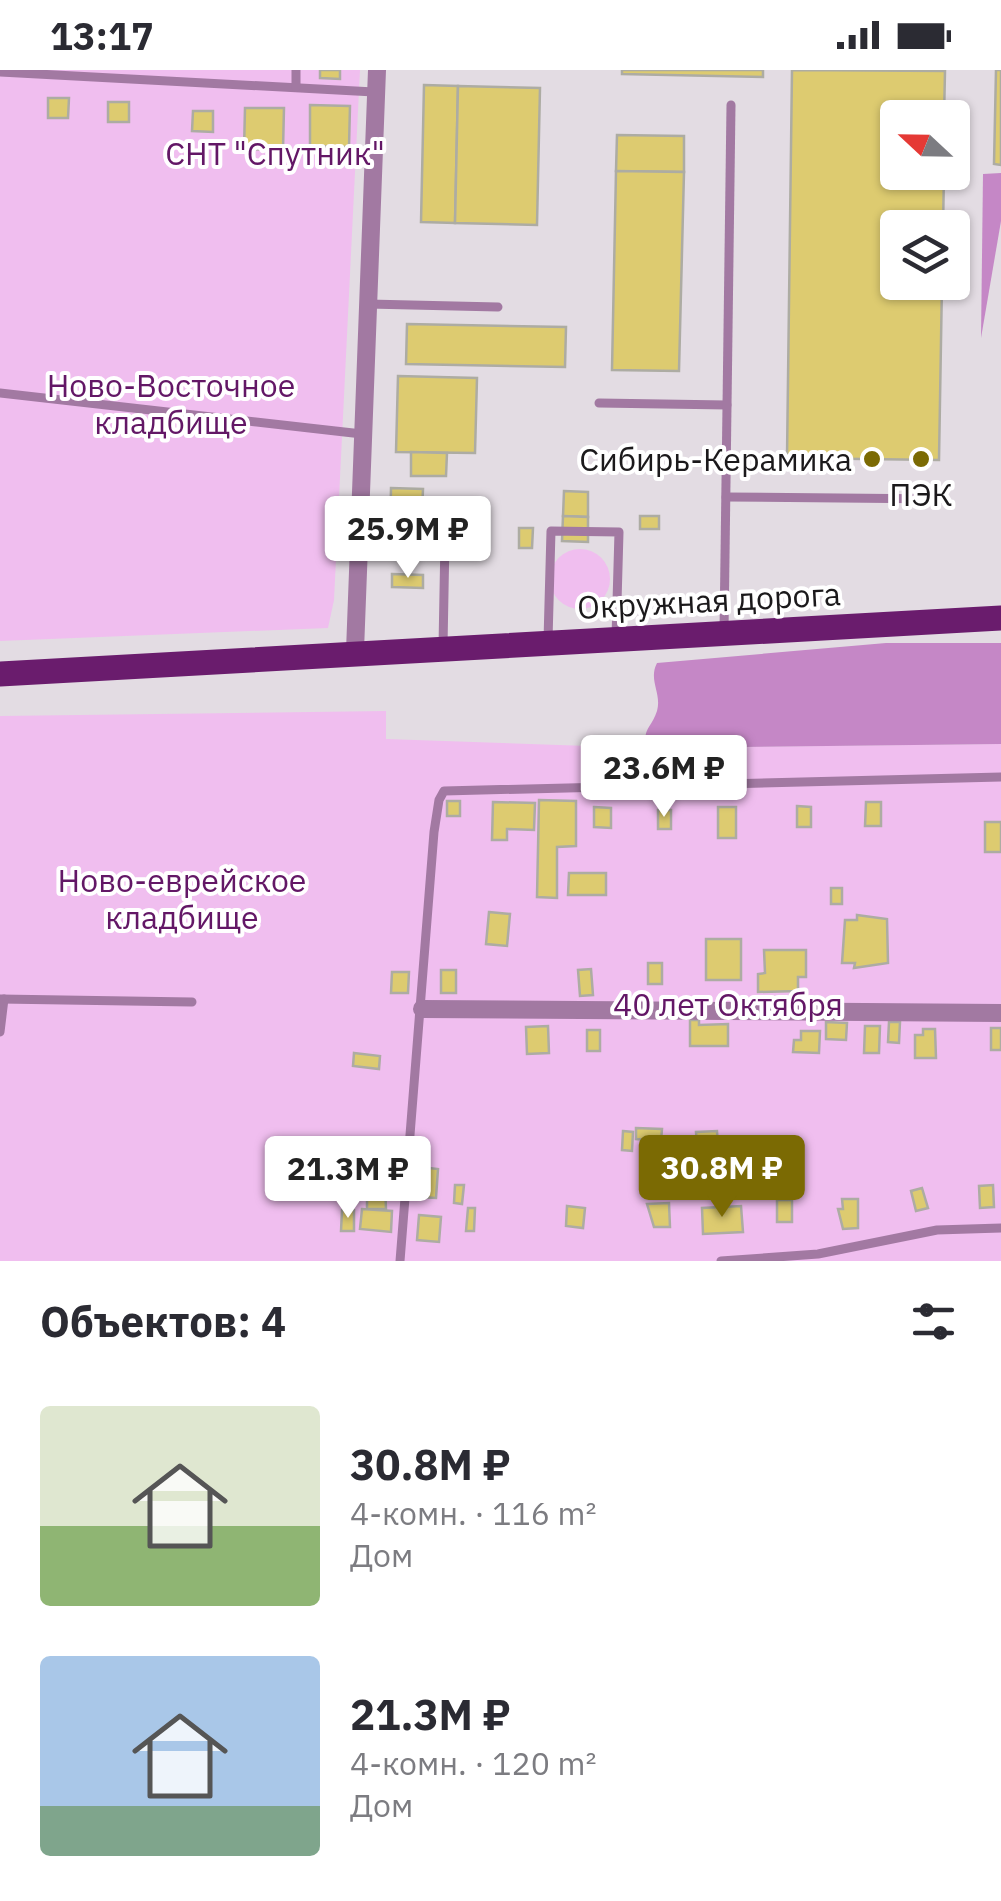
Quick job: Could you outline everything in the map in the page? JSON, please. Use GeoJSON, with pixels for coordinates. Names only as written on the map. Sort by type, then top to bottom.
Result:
{"type":"FeatureCollection","features":[{"type":"Feature","properties":{"kind":"main road","name":"Окружная дорога"},"geometry":{"type":"LineString","coordinates":[[0,674],[355,650],[1001,618]]}},
{"type":"Feature","properties":{"kind":"street"},"geometry":{"type":"LineString","coordinates":[[355,650],[377,70]]}},
{"type":"Feature","properties":{"kind":"street"},"geometry":{"type":"LineString","coordinates":[[422,1009],[1001,1013]]}},
{"type":"Feature","properties":{"kind":"lane"},"geometry":{"type":"LineString","coordinates":[[296,70],[296,87]]}},
{"type":"Feature","properties":{"kind":"lane"},"geometry":{"type":"LineString","coordinates":[[0,72],[85,73],[374,92]]}},
{"type":"Feature","properties":{"kind":"lane"},"geometry":{"type":"LineString","coordinates":[[724,632],[731,105]]}},
{"type":"Feature","properties":{"kind":"lane"},"geometry":{"type":"LineString","coordinates":[[368,304],[498,307]]}},
{"type":"Feature","properties":{"kind":"lane"},"geometry":{"type":"LineString","coordinates":[[0,393],[362,434]]}},
{"type":"Feature","properties":{"kind":"lane"},"geometry":{"type":"LineString","coordinates":[[598,404],[727,405]]}},
{"type":"Feature","properties":{"kind":"lane"},"geometry":{"type":"LineString","coordinates":[[726,496],[943,500]]}},
{"type":"Feature","properties":{"kind":"lane"},"geometry":{"type":"LineString","coordinates":[[548,640],[551,530],[618,532],[616,637]]}},
{"type":"Feature","properties":{"kind":"lane"},"geometry":{"type":"LineString","coordinates":[[442,646],[445,539]]}},
{"type":"Feature","properties":{"kind":"lane"},"geometry":{"type":"LineString","coordinates":[[400,1261],[434,832],[438,800],[444,791],[1001,777]]}},
{"type":"Feature","properties":{"kind":"lane"},"geometry":{"type":"LineString","coordinates":[[0,1032],[2,999],[192,1002]]}},
{"type":"Feature","properties":{"kind":"lane"},"geometry":{"type":"LineString","coordinates":[[721,1261],[818,1254],[937,1230],[1001,1228]]}},
{"type":"Feature","properties":{"kind":"green space","name":"Ново-Восточное кладбище"},"geometry":{"type":"Polygon","coordinates":[[[0,70],[360,70],[334,600],[328,628],[0,641],[0,70]]]}},
{"type":"Feature","properties":{"kind":"green space"},"geometry":{"type":"Polygon","coordinates":[[[580,549],[601,558],[610,579],[601,600],[580,609],[559,600],[550,579],[559,558],[580,549]]]}},
{"type":"Feature","properties":{"kind":"green space","name":"40 лет Октября"},"geometry":{"type":"Polygon","coordinates":[[[386,711],[386,739],[646,748],[1001,744],[1001,1261],[0,1261],[0,716],[386,711]]]}},
{"type":"Feature","properties":{"kind":"shaded area"},"geometry":{"type":"Polygon","coordinates":[[[1001,173],[1001,221],[981,338],[983,174],[1001,173]]]}},
{"type":"Feature","properties":{"kind":"shaded area"},"geometry":{"type":"Polygon","coordinates":[[[886,643],[1001,643],[1001,744],[646,748],[646,732],[658,704],[654,675],[657,663],[886,643]]]}},
{"type":"Feature","properties":{"kind":"building"},"geometry":{"type":"Polygon","coordinates":[[[320,70],[340,70],[340,79],[320,78],[320,70]]]}},
{"type":"Feature","properties":{"kind":"building"},"geometry":{"type":"Polygon","coordinates":[[[622,70],[763,70],[763,77],[622,74],[622,70]]]}},
{"type":"Feature","properties":{"kind":"building"},"geometry":{"type":"Polygon","coordinates":[[[792,70],[945,71],[944,100],[880,100],[880,190],[944,190],[943,210],[880,210],[880,300],[942,300],[939,460],[787,458],[792,70]]]}},
{"type":"Feature","properties":{"kind":"building"},"geometry":{"type":"Polygon","coordinates":[[[996,70],[1001,70],[1001,165],[994,164],[996,70]]]}},
{"type":"Feature","properties":{"kind":"building"},"geometry":{"type":"Polygon","coordinates":[[[424,85],[458,86],[455,223],[421,222],[424,85]]]}},
{"type":"Feature","properties":{"kind":"building"},"geometry":{"type":"Polygon","coordinates":[[[458,86],[540,88],[537,225],[455,223],[458,86]]]}},
{"type":"Feature","properties":{"kind":"building"},"geometry":{"type":"Polygon","coordinates":[[[48,98],[69,98],[68,118],[48,118],[48,98]]]}},
{"type":"Feature","properties":{"kind":"building"},"geometry":{"type":"Polygon","coordinates":[[[108,102],[129,102],[129,122],[108,122],[108,102]]]}},
{"type":"Feature","properties":{"kind":"building"},"geometry":{"type":"Polygon","coordinates":[[[310,105],[350,106],[349,147],[310,146],[310,105]]]}},
{"type":"Feature","properties":{"kind":"building"},"geometry":{"type":"Polygon","coordinates":[[[245,108],[284,108],[283,150],[244,149],[245,108]]]}},
{"type":"Feature","properties":{"kind":"building"},"geometry":{"type":"Polygon","coordinates":[[[193,111],[213,111],[213,132],[192,131],[193,111]]]}},
{"type":"Feature","properties":{"kind":"building"},"geometry":{"type":"Polygon","coordinates":[[[617,135],[684,136],[684,172],[616,171],[617,135]]]}},
{"type":"Feature","properties":{"kind":"building"},"geometry":{"type":"Polygon","coordinates":[[[616,171],[684,172],[679,371],[612,370],[616,171]]]}},
{"type":"Feature","properties":{"kind":"building"},"geometry":{"type":"Polygon","coordinates":[[[407,324],[566,327],[565,367],[406,364],[407,324]]]}},
{"type":"Feature","properties":{"kind":"building"},"geometry":{"type":"Polygon","coordinates":[[[398,376],[477,378],[475,453],[396,452],[398,376]]]}},
{"type":"Feature","properties":{"kind":"building"},"geometry":{"type":"Polygon","coordinates":[[[411,452],[447,453],[446,476],[411,476],[411,452]]]}},
{"type":"Feature","properties":{"kind":"building"},"geometry":{"type":"Polygon","coordinates":[[[391,488],[423,489],[421,536],[390,536],[391,488]]]}},
{"type":"Feature","properties":{"kind":"building"},"geometry":{"type":"Polygon","coordinates":[[[564,491],[588,492],[588,517],[563,516],[564,491]]]}},
{"type":"Feature","properties":{"kind":"building"},"geometry":{"type":"Polygon","coordinates":[[[563,516],[588,517],[588,542],[562,541],[563,516]]]}},
{"type":"Feature","properties":{"kind":"building"},"geometry":{"type":"Polygon","coordinates":[[[640,516],[659,516],[659,529],[640,529],[640,516]]]}},
{"type":"Feature","properties":{"kind":"building"},"geometry":{"type":"Polygon","coordinates":[[[519,528],[533,528],[532,548],[519,548],[519,528]]]}},
{"type":"Feature","properties":{"kind":"building"},"geometry":{"type":"Polygon","coordinates":[[[392,574],[423,575],[423,588],[392,587],[392,574]]]}},
{"type":"Feature","properties":{"kind":"building"},"geometry":{"type":"Polygon","coordinates":[[[539,800],[576,801],[576,846],[557,847],[557,898],[537,897],[539,800]]]}},
{"type":"Feature","properties":{"kind":"building"},"geometry":{"type":"Polygon","coordinates":[[[447,801],[460,801],[460,816],[447,816],[447,801]]]}},
{"type":"Feature","properties":{"kind":"building"},"geometry":{"type":"Polygon","coordinates":[[[493,802],[535,803],[534,830],[507,829],[507,840],[492,840],[493,802]]]}},
{"type":"Feature","properties":{"kind":"building"},"geometry":{"type":"Polygon","coordinates":[[[866,802],[881,802],[881,826],[865,826],[866,802]]]}},
{"type":"Feature","properties":{"kind":"building"},"geometry":{"type":"Polygon","coordinates":[[[797,806],[811,807],[811,827],[797,827],[797,806]]]}},
{"type":"Feature","properties":{"kind":"building"},"geometry":{"type":"Polygon","coordinates":[[[594,807],[611,808],[611,828],[594,827],[594,807]]]}},
{"type":"Feature","properties":{"kind":"building"},"geometry":{"type":"Polygon","coordinates":[[[718,807],[736,807],[736,838],[718,838],[718,807]]]}},
{"type":"Feature","properties":{"kind":"building"},"geometry":{"type":"Polygon","coordinates":[[[658,810],[671,810],[671,829],[658,829],[658,810]]]}},
{"type":"Feature","properties":{"kind":"building"},"geometry":{"type":"Polygon","coordinates":[[[985,822],[1001,822],[1001,852],[985,852],[985,822]]]}},
{"type":"Feature","properties":{"kind":"building"},"geometry":{"type":"Polygon","coordinates":[[[569,873],[606,873],[606,895],[568,895],[569,873]]]}},
{"type":"Feature","properties":{"kind":"building"},"geometry":{"type":"Polygon","coordinates":[[[831,888],[842,888],[842,904],[831,904],[831,888]]]}},
{"type":"Feature","properties":{"kind":"building"},"geometry":{"type":"Polygon","coordinates":[[[489,912],[510,914],[507,946],[486,944],[489,912]]]}},
{"type":"Feature","properties":{"kind":"building"},"geometry":{"type":"Polygon","coordinates":[[[857,915],[887,919],[888,963],[854,968],[855,963],[842,963],[845,920],[857,920],[857,915]]]}},
{"type":"Feature","properties":{"kind":"building"},"geometry":{"type":"Polygon","coordinates":[[[706,939],[741,939],[741,980],[706,980],[706,939]]]}},
{"type":"Feature","properties":{"kind":"building"},"geometry":{"type":"Polygon","coordinates":[[[764,950],[806,950],[806,977],[798,977],[798,991],[758,992],[758,974],[765,973],[764,950]]]}},
{"type":"Feature","properties":{"kind":"building"},"geometry":{"type":"Polygon","coordinates":[[[648,963],[662,963],[662,984],[648,984],[648,963]]]}},
{"type":"Feature","properties":{"kind":"building"},"geometry":{"type":"Polygon","coordinates":[[[591,969],[593,995],[580,996],[578,970],[591,969]]]}},
{"type":"Feature","properties":{"kind":"building"},"geometry":{"type":"Polygon","coordinates":[[[441,970],[456,970],[456,993],[441,993],[441,970]]]}},
{"type":"Feature","properties":{"kind":"building"},"geometry":{"type":"Polygon","coordinates":[[[392,972],[409,972],[408,993],[391,993],[392,972]]]}},
{"type":"Feature","properties":{"kind":"building"},"geometry":{"type":"Polygon","coordinates":[[[690,1020],[699,1020],[699,1025],[728,1024],[728,1046],[690,1046],[690,1020]]]}},
{"type":"Feature","properties":{"kind":"building"},"geometry":{"type":"Polygon","coordinates":[[[826,1022],[847,1023],[846,1040],[826,1039],[826,1022]]]}},
{"type":"Feature","properties":{"kind":"building"},"geometry":{"type":"Polygon","coordinates":[[[889,1022],[900,1022],[899,1043],[888,1042],[889,1022]]]}},
{"type":"Feature","properties":{"kind":"building"},"geometry":{"type":"Polygon","coordinates":[[[548,1026],[549,1053],[527,1054],[526,1027],[548,1026]]]}},
{"type":"Feature","properties":{"kind":"building"},"geometry":{"type":"Polygon","coordinates":[[[865,1026],[880,1026],[879,1053],[864,1053],[865,1026]]]}},
{"type":"Feature","properties":{"kind":"building"},"geometry":{"type":"Polygon","coordinates":[[[991,1028],[1001,1028],[1001,1050],[991,1050],[991,1028]]]}},
{"type":"Feature","properties":{"kind":"building"},"geometry":{"type":"Polygon","coordinates":[[[923,1029],[935,1029],[936,1058],[915,1058],[915,1035],[923,1035],[923,1029]]]}},
{"type":"Feature","properties":{"kind":"building"},"geometry":{"type":"Polygon","coordinates":[[[587,1030],[600,1030],[600,1051],[587,1051],[587,1030]]]}},
{"type":"Feature","properties":{"kind":"building"},"geometry":{"type":"Polygon","coordinates":[[[801,1031],[820,1031],[819,1053],[793,1052],[794,1040],[801,1040],[801,1031]]]}},
{"type":"Feature","properties":{"kind":"building"},"geometry":{"type":"Polygon","coordinates":[[[354,1053],[380,1056],[379,1069],[353,1066],[354,1053]]]}},
{"type":"Feature","properties":{"kind":"building"},"geometry":{"type":"Polygon","coordinates":[[[636,1128],[662,1129],[661,1141],[636,1139],[636,1128]]]}},
{"type":"Feature","properties":{"kind":"building"},"geometry":{"type":"Polygon","coordinates":[[[623,1131],[633,1132],[632,1151],[622,1150],[623,1131]]]}},
{"type":"Feature","properties":{"kind":"building"},"geometry":{"type":"Polygon","coordinates":[[[717,1131],[718,1146],[697,1147],[696,1132],[717,1131]]]}},
{"type":"Feature","properties":{"kind":"building"},"geometry":{"type":"Polygon","coordinates":[[[421,1167],[438,1169],[436,1198],[418,1197],[421,1167]]]}},
{"type":"Feature","properties":{"kind":"building"},"geometry":{"type":"Polygon","coordinates":[[[367,1185],[385,1185],[386,1209],[367,1209],[367,1185]]]}},
{"type":"Feature","properties":{"kind":"building"},"geometry":{"type":"Polygon","coordinates":[[[455,1185],[464,1185],[462,1204],[454,1203],[455,1185]]]}},
{"type":"Feature","properties":{"kind":"building"},"geometry":{"type":"Polygon","coordinates":[[[993,1185],[994,1207],[980,1208],[979,1186],[993,1185]]]}},
{"type":"Feature","properties":{"kind":"building"},"geometry":{"type":"Polygon","coordinates":[[[922,1188],[928,1208],[916,1211],[911,1191],[922,1188]]]}},
{"type":"Feature","properties":{"kind":"building"},"geometry":{"type":"Polygon","coordinates":[[[842,1199],[858,1199],[858,1228],[843,1229],[838,1209],[843,1209],[842,1199]]]}},
{"type":"Feature","properties":{"kind":"building"},"geometry":{"type":"Polygon","coordinates":[[[777,1200],[792,1200],[792,1222],[777,1222],[777,1200]]]}},
{"type":"Feature","properties":{"kind":"building"},"geometry":{"type":"Polygon","coordinates":[[[669,1203],[670,1227],[654,1227],[647,1204],[669,1203]]]}},
{"type":"Feature","properties":{"kind":"building"},"geometry":{"type":"Polygon","coordinates":[[[567,1206],[585,1208],[583,1228],[566,1226],[567,1206]]]}},
{"type":"Feature","properties":{"kind":"building"},"geometry":{"type":"Polygon","coordinates":[[[741,1206],[743,1232],[703,1234],[702,1208],[741,1206]]]}},
{"type":"Feature","properties":{"kind":"building"},"geometry":{"type":"Polygon","coordinates":[[[468,1208],[475,1208],[474,1231],[466,1231],[468,1208]]]}},
{"type":"Feature","properties":{"kind":"building"},"geometry":{"type":"Polygon","coordinates":[[[362,1209],[392,1211],[391,1232],[360,1229],[362,1209]]]}},
{"type":"Feature","properties":{"kind":"building"},"geometry":{"type":"Polygon","coordinates":[[[342,1210],[354,1210],[354,1231],[341,1231],[342,1210]]]}},
{"type":"Feature","properties":{"kind":"building"},"geometry":{"type":"Polygon","coordinates":[[[419,1215],[441,1217],[439,1242],[417,1240],[419,1215]]]}},
{"type":"Feature","properties":{"kind":"place","name":"Сибирь-Керамика"},"geometry":{"type":"Point","coordinates":[872,459]}},
{"type":"Feature","properties":{"kind":"place","name":"ПЭК"},"geometry":{"type":"Point","coordinates":[921,459]}},
{"type":"Feature","properties":{"kind":"park label","name":"СНТ \"Спутник\""},"geometry":{"type":"Point","coordinates":[275,153]}},
{"type":"Feature","properties":{"kind":"park label","name":"Ново-еврейское кладбище"},"geometry":{"type":"Point","coordinates":[182,898]}}]}
